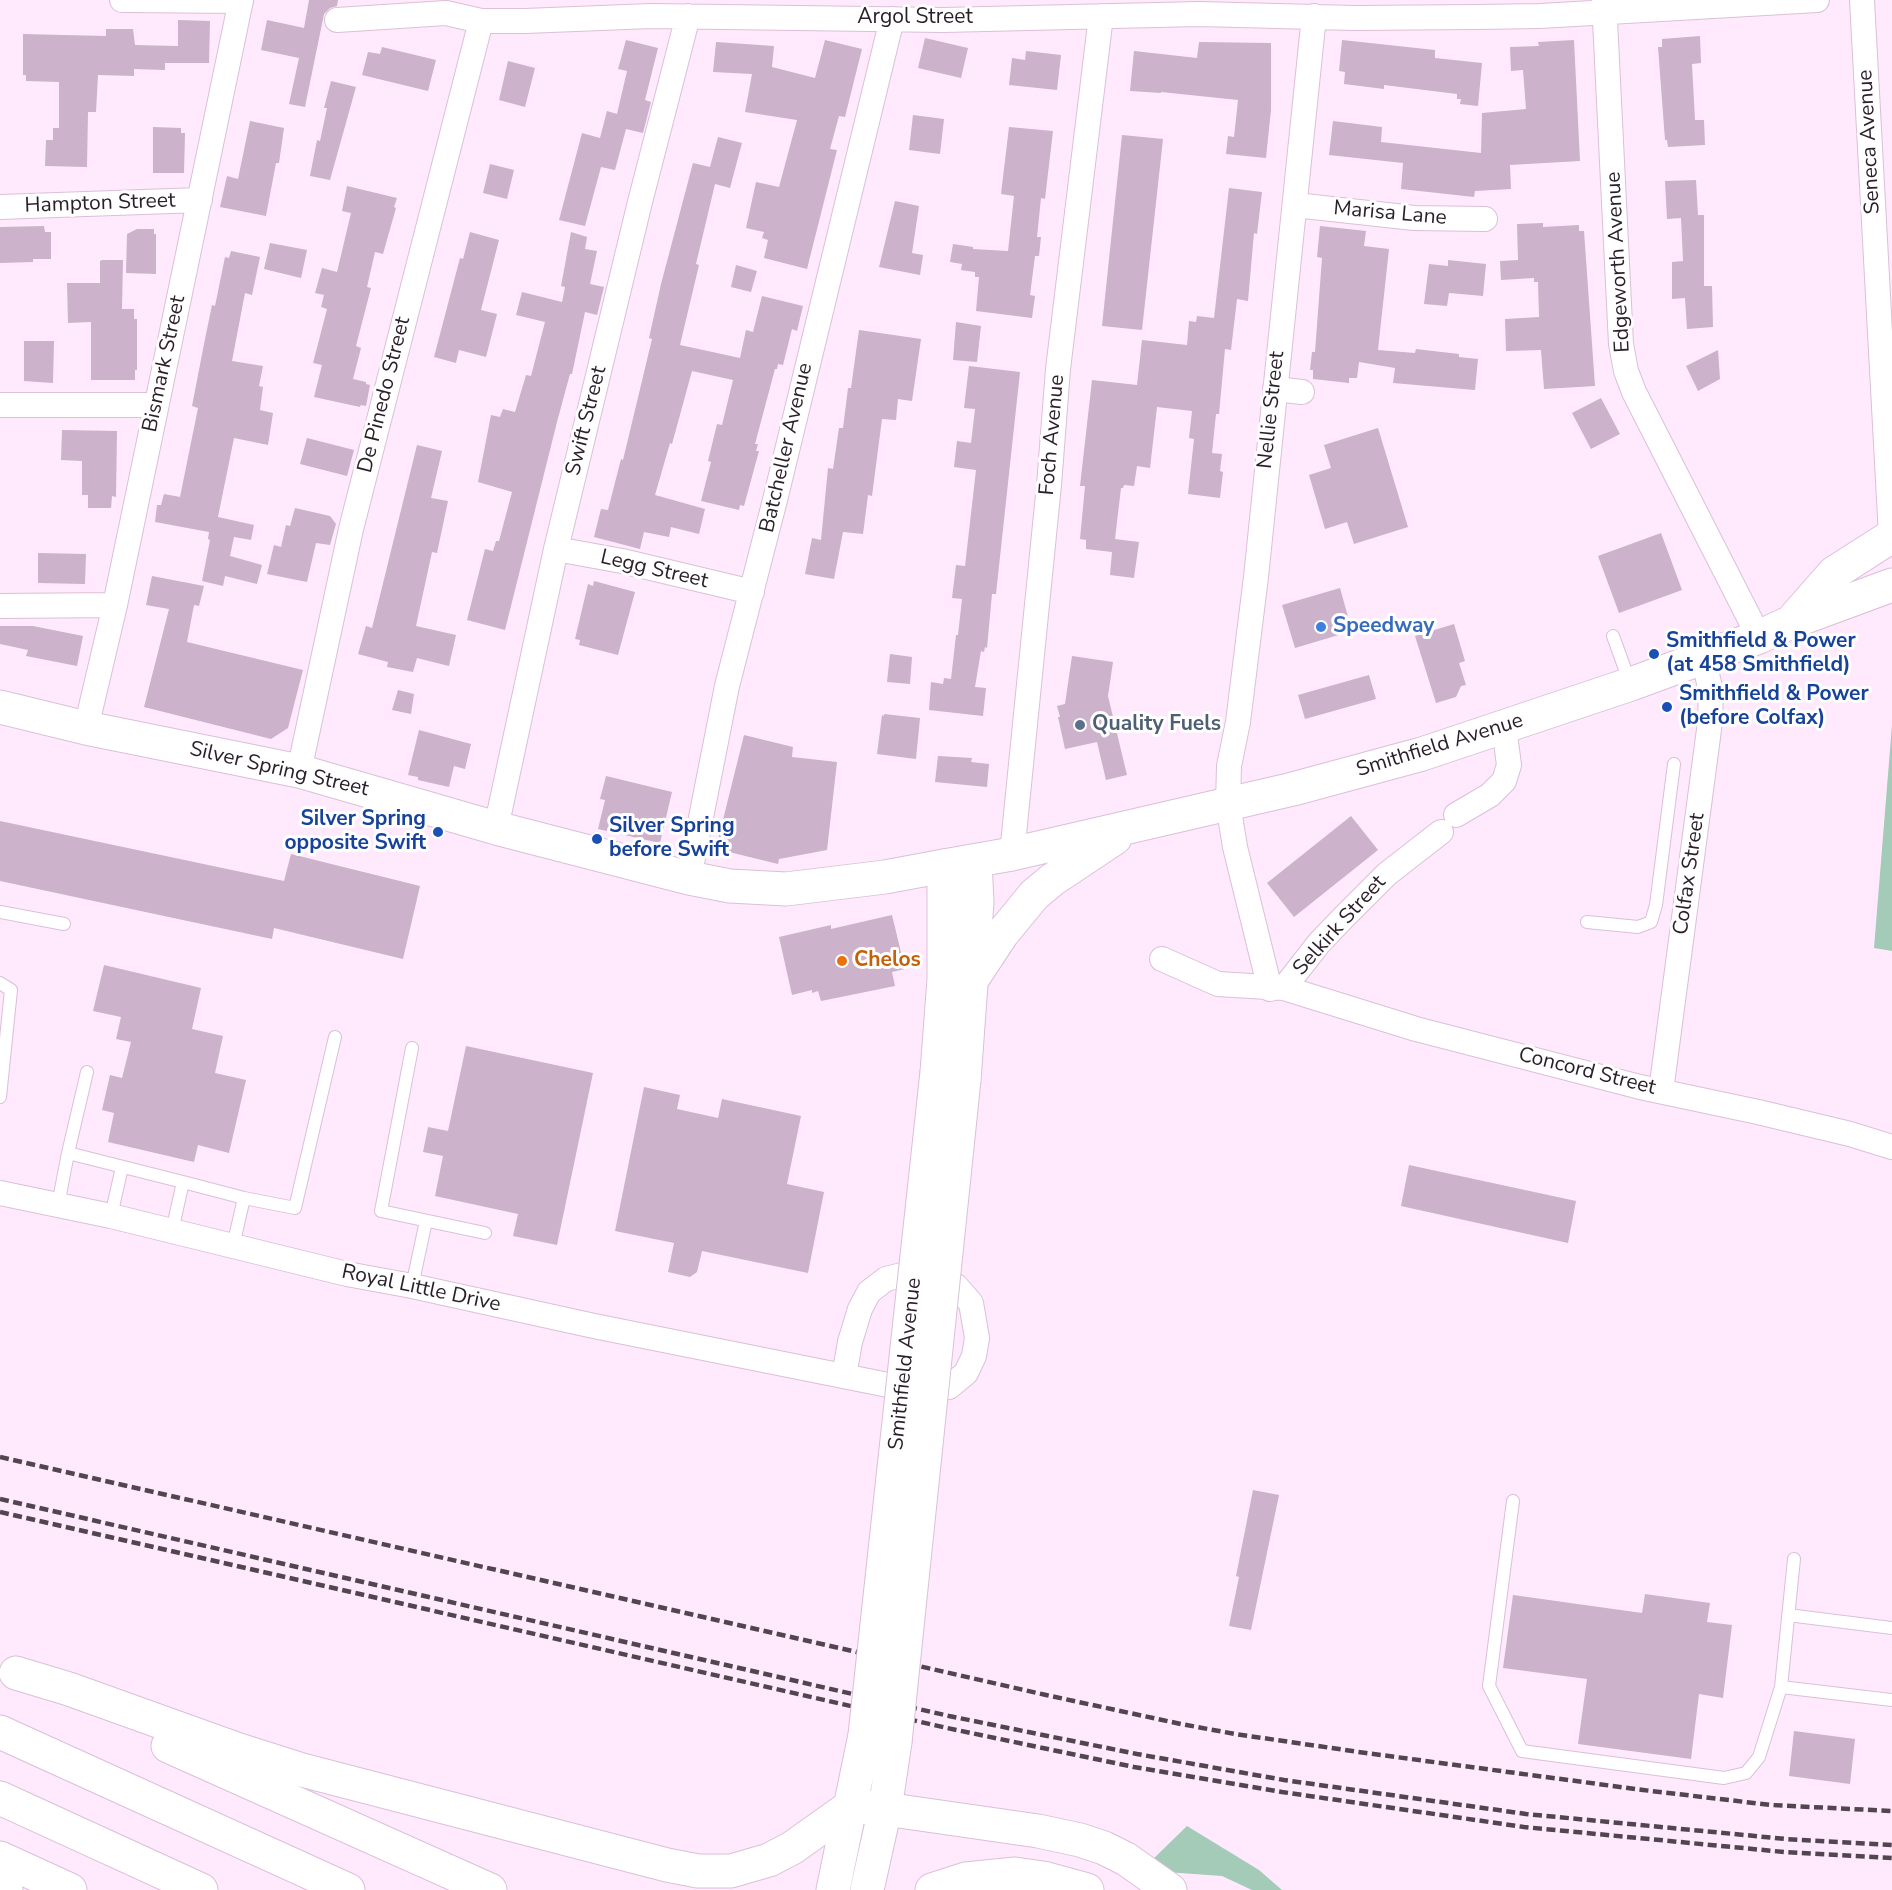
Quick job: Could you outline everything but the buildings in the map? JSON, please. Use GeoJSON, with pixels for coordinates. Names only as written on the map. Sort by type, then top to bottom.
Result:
{"type":"FeatureCollection","features":[{"type":"Feature","properties":{"kind":"main road"},"geometry":{"type":"LineString","coordinates":[[1790,623],[1834,573],[1892,536]]}},
{"type":"Feature","properties":{"kind":"main road","name":"Smithfield Avenue"},"geometry":{"type":"LineString","coordinates":[[959,864],[1228,804],[1382,766],[1630,684],[1760,637],[1790,623],[1892,585]]}},
{"type":"Feature","properties":{"kind":"main road","name":"Silver Spring Street"},"geometry":{"type":"LineString","coordinates":[[0,707],[86,728],[299,771],[496,828],[689,878],[730,886],[786,889],[885,877],[959,864]]}},
{"type":"Feature","properties":{"kind":"main road"},"geometry":{"type":"LineString","coordinates":[[971,981],[1002,934],[1034,896],[1052,880],[1132,826]]}},
{"type":"Feature","properties":{"kind":"main road","name":"Smithfield Avenue"},"geometry":{"type":"LineString","coordinates":[[867,1890],[885,1809],[880,1738],[951,1076],[971,981],[977,902],[959,864]]}},
{"type":"Feature","properties":{"kind":"main road","name":"Smithfield Avenue"},"geometry":{"type":"LineString","coordinates":[[951,1076],[944,979],[959,864]]}},
{"type":"Feature","properties":{"kind":"main road"},"geometry":{"type":"LineString","coordinates":[[8,1670],[302,1770],[698,1871],[731,1871],[769,1860],[792,1848],[851,1806],[1038,1831],[1080,1840],[1120,1856],[1141,1868],[1170,1890]]}},
{"type":"Feature","properties":{"kind":"main road"},"geometry":{"type":"LineString","coordinates":[[8,1670],[65,1700],[490,1890]]}},
{"type":"Feature","properties":{"kind":"main road"},"geometry":{"type":"LineString","coordinates":[[0,1732],[348,1890]]}},
{"type":"Feature","properties":{"kind":"main road","name":"Smithfield Avenue"},"geometry":{"type":"LineString","coordinates":[[833,1890],[851,1806],[880,1738]]}},
{"type":"Feature","properties":{"kind":"main road"},"geometry":{"type":"LineString","coordinates":[[0,1798],[201,1890]]}},
{"type":"Feature","properties":{"kind":"main road"},"geometry":{"type":"LineString","coordinates":[[0,1858],[70,1890]]}},
{"type":"Feature","properties":{"kind":"main road"},"geometry":{"type":"LineString","coordinates":[[932,1890],[966,1879],[1016,1874],[1044,1878],[1087,1890]]}},
{"type":"Feature","properties":{"kind":"main road"},"geometry":{"type":"LineString","coordinates":[[0,1886],[6,1890]]}},
{"type":"Feature","properties":{"kind":"street"},"geometry":{"type":"LineString","coordinates":[[122,0],[241,0]]}},
{"type":"Feature","properties":{"kind":"street","name":"Bismark Street"},"geometry":{"type":"LineString","coordinates":[[86,728],[115,605],[241,0]]}},
{"type":"Feature","properties":{"kind":"street","name":"Argol Street"},"geometry":{"type":"LineString","coordinates":[[337,20],[448,7],[481,21],[525,21],[652,8],[688,16],[942,20],[999,9],[1101,16],[1199,7],[1314,16],[1394,8],[1508,16],[1604,6],[1817,0]]}},
{"type":"Feature","properties":{"kind":"street","name":"Seneca Avenue"},"geometry":{"type":"LineString","coordinates":[[1862,0],[1892,536]]}},
{"type":"Feature","properties":{"kind":"street","name":"Edgeworth Avenue"},"geometry":{"type":"LineString","coordinates":[[1604,6],[1621,344],[1626,371],[1634,392],[1760,637]]}},
{"type":"Feature","properties":{"kind":"street","name":"Swift Street"},"geometry":{"type":"LineString","coordinates":[[496,828],[556,549],[640,202],[688,16]]}},
{"type":"Feature","properties":{"kind":"street","name":"Foch Avenue"},"geometry":{"type":"LineString","coordinates":[[1012,854],[1060,358],[1101,16]]}},
{"type":"Feature","properties":{"kind":"street","name":"Nellie Street"},"geometry":{"type":"LineString","coordinates":[[1277,989],[1235,848],[1228,804],[1229,766],[1248,648],[1314,16]]}},
{"type":"Feature","properties":{"kind":"street","name":"Batcheller Avenue"},"geometry":{"type":"LineString","coordinates":[[689,878],[727,686],[892,19]]}},
{"type":"Feature","properties":{"kind":"street","name":"De Pinedo Street"},"geometry":{"type":"LineString","coordinates":[[299,771],[351,529],[481,21]]}},
{"type":"Feature","properties":{"kind":"street","name":"Hampton Street"},"geometry":{"type":"LineString","coordinates":[[0,207],[200,200]]}},
{"type":"Feature","properties":{"kind":"street","name":"Marisa Lane"},"geometry":{"type":"LineString","coordinates":[[1295,205],[1414,218],[1485,219]]}},
{"type":"Feature","properties":{"kind":"street"},"geometry":{"type":"LineString","coordinates":[[1275,389],[1302,392]]}},
{"type":"Feature","properties":{"kind":"street"},"geometry":{"type":"LineString","coordinates":[[0,405],[156,405]]}},
{"type":"Feature","properties":{"kind":"street","name":"Legg Street"},"geometry":{"type":"LineString","coordinates":[[556,549],[622,561],[752,592]]}},
{"type":"Feature","properties":{"kind":"street"},"geometry":{"type":"LineString","coordinates":[[0,606],[115,605]]}},
{"type":"Feature","properties":{"kind":"street","name":"Colfax Street"},"geometry":{"type":"LineString","coordinates":[[1661,1091],[1710,722],[1711,691],[1703,658]]}},
{"type":"Feature","properties":{"kind":"street","name":"Selkirk Street"},"geometry":{"type":"LineString","coordinates":[[1162,959],[1218,984],[1277,989],[1387,874],[1449,824],[1490,795],[1504,781],[1509,765],[1504,727]]}},
{"type":"Feature","properties":{"kind":"street","name":"Concord Street"},"geometry":{"type":"LineString","coordinates":[[1277,989],[1416,1029],[1640,1087],[1850,1134],[1892,1147]]}},
{"type":"Feature","properties":{"kind":"street","name":"Royal Little Drive"},"geometry":{"type":"LineString","coordinates":[[0,1193],[111,1216],[347,1274],[594,1326],[923,1392],[949,1387],[966,1373],[974,1356],[977,1338],[971,1303],[956,1286],[935,1277],[906,1274],[886,1279],[869,1292],[860,1309],[850,1342],[844,1376]]}},
{"type":"Feature","properties":{"kind":"lane"},"geometry":{"type":"LineString","coordinates":[[1613,636],[1630,684]]}},
{"type":"Feature","properties":{"kind":"lane"},"geometry":{"type":"LineString","coordinates":[[1587,921],[1638,927],[1651,922],[1656,905],[1674,764]]}},
{"type":"Feature","properties":{"kind":"lane"},"geometry":{"type":"LineString","coordinates":[[0,912],[64,924]]}},
{"type":"Feature","properties":{"kind":"lane"},"geometry":{"type":"LineString","coordinates":[[0,983],[10,990],[0,1097]]}},
{"type":"Feature","properties":{"kind":"lane"},"geometry":{"type":"LineString","coordinates":[[68,1153],[244,1198],[295,1208],[335,1037]]}},
{"type":"Feature","properties":{"kind":"lane"},"geometry":{"type":"LineString","coordinates":[[412,1048],[381,1211],[485,1233]]}},
{"type":"Feature","properties":{"kind":"lane"},"geometry":{"type":"LineString","coordinates":[[58,1205],[87,1072]]}},
{"type":"Feature","properties":{"kind":"lane"},"geometry":{"type":"LineString","coordinates":[[111,1216],[122,1167]]}},
{"type":"Feature","properties":{"kind":"lane"},"geometry":{"type":"LineString","coordinates":[[172,1231],[183,1182]]}},
{"type":"Feature","properties":{"kind":"lane"},"geometry":{"type":"LineString","coordinates":[[233,1246],[244,1198]]}},
{"type":"Feature","properties":{"kind":"lane"},"geometry":{"type":"LineString","coordinates":[[412,1286],[426,1221]]}},
{"type":"Feature","properties":{"kind":"lane"},"geometry":{"type":"LineString","coordinates":[[1513,1502],[1489,1686],[1522,1751],[1724,1778],[1746,1773],[1759,1757],[1781,1687],[1794,1559]]}},
{"type":"Feature","properties":{"kind":"lane"},"geometry":{"type":"LineString","coordinates":[[1788,1615],[1892,1628]]}},
{"type":"Feature","properties":{"kind":"lane"},"geometry":{"type":"LineString","coordinates":[[1781,1687],[1892,1700]]}},
{"type":"Feature","properties":{"kind":"green space"},"geometry":{"type":"Polygon","coordinates":[[[1892,725],[1892,951],[1874,948],[1892,725]]]}},
{"type":"Feature","properties":{"kind":"green space"},"geometry":{"type":"Polygon","coordinates":[[[1187,1826],[1259,1870],[1282,1890],[1252,1890],[1222,1876],[1152,1871],[1148,1864],[1187,1826]]]}},
{"type":"Feature","properties":{"kind":"railway"},"geometry":{"type":"LineString","coordinates":[[0,1457],[1181,1724],[1366,1753],[1643,1790],[1771,1805],[1892,1811]]}},
{"type":"Feature","properties":{"kind":"railway"},"geometry":{"type":"LineString","coordinates":[[0,1499],[949,1716],[1137,1754],[1284,1780],[1526,1814],[1786,1839],[1892,1845]]}},
{"type":"Feature","properties":{"kind":"railway"},"geometry":{"type":"LineString","coordinates":[[0,1512],[947,1728],[1134,1767],[1282,1792],[1524,1827],[1784,1852],[1892,1858]]}},
{"type":"Feature","properties":{"kind":"place","name":"Speedway"},"geometry":{"type":"Point","coordinates":[1321,627]}},
{"type":"Feature","properties":{"kind":"place","name":"Smithfield & Power (at 458 Smithfield)"},"geometry":{"type":"Point","coordinates":[1654,654]}},
{"type":"Feature","properties":{"kind":"place","name":"Smithfield & Power (before Colfax)"},"geometry":{"type":"Point","coordinates":[1667,707]}},
{"type":"Feature","properties":{"kind":"place","name":"Quality Fuels"},"geometry":{"type":"Point","coordinates":[1080,725]}},
{"type":"Feature","properties":{"kind":"place","name":"Silver Spring opposite Swift"},"geometry":{"type":"Point","coordinates":[438,832]}},
{"type":"Feature","properties":{"kind":"place","name":"Silver Spring before Swift"},"geometry":{"type":"Point","coordinates":[597,839]}},
{"type":"Feature","properties":{"kind":"place","name":"Chelos"},"geometry":{"type":"Point","coordinates":[842,961]}}]}
